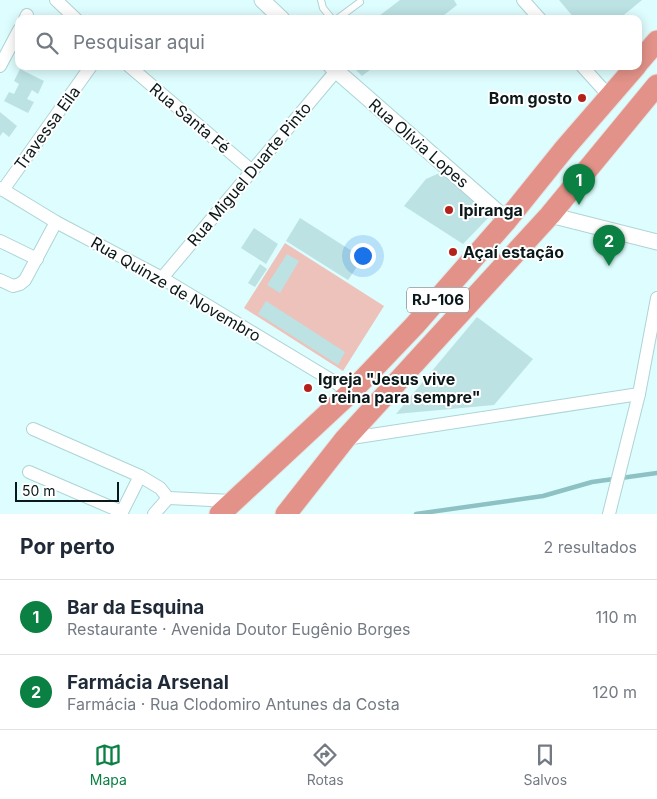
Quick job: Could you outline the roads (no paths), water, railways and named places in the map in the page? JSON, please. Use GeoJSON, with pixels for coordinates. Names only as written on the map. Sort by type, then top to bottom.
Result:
{"type":"FeatureCollection","features":[{"type":"Feature","properties":{"kind":"highway"},"geometry":{"type":"LineString","coordinates":[[642,58],[657,41]]}},
{"type":"Feature","properties":{"kind":"highway","name":"RJ-106"},"geometry":{"type":"LineString","coordinates":[[226,508],[351,392],[415,325],[507,220],[565,148],[633,70]]}},
{"type":"Feature","properties":{"kind":"highway","name":"RJ-106"},"geometry":{"type":"LineString","coordinates":[[286,514],[345,439],[550,214],[657,85]]}},
{"type":"Feature","properties":{"kind":"street"},"geometry":{"type":"LineString","coordinates":[[56,0],[72,15]]}},
{"type":"Feature","properties":{"kind":"street"},"geometry":{"type":"LineString","coordinates":[[262,0],[278,15]]}},
{"type":"Feature","properties":{"kind":"street"},"geometry":{"type":"LineString","coordinates":[[523,0],[536,15]]}},
{"type":"Feature","properties":{"kind":"street"},"geometry":{"type":"LineString","coordinates":[[0,66],[15,38]]}},
{"type":"Feature","properties":{"kind":"street","name":"Travessa Eila"},"geometry":{"type":"LineString","coordinates":[[1,189],[88,70]]}},
{"type":"Feature","properties":{"kind":"street","name":"Rua Santa Fé"},"geometry":{"type":"LineString","coordinates":[[134,70],[251,170]]}},
{"type":"Feature","properties":{"kind":"street","name":"Rua Miguel Duarte Pinto"},"geometry":{"type":"LineString","coordinates":[[162,278],[332,70]]}},
{"type":"Feature","properties":{"kind":"street","name":"Rua Olívia Lopes"},"geometry":{"type":"LineString","coordinates":[[336,70],[507,220]]}},
{"type":"Feature","properties":{"kind":"street"},"geometry":{"type":"LineString","coordinates":[[586,70],[610,97]]}},
{"type":"Feature","properties":{"kind":"street","name":"Rua Quinze de Novembro"},"geometry":{"type":"LineString","coordinates":[[1,189],[56,222],[162,278],[351,392]]}},
{"type":"Feature","properties":{"kind":"street"},"geometry":{"type":"LineString","coordinates":[[550,214],[657,242]]}},
{"type":"Feature","properties":{"kind":"street"},"geometry":{"type":"LineString","coordinates":[[0,280],[13,286],[25,280],[56,222]]}},
{"type":"Feature","properties":{"kind":"street"},"geometry":{"type":"LineString","coordinates":[[0,241],[37,259]]}},
{"type":"Feature","properties":{"kind":"street"},"geometry":{"type":"LineString","coordinates":[[609,514],[639,394],[657,298]]}},
{"type":"Feature","properties":{"kind":"street"},"geometry":{"type":"LineString","coordinates":[[345,439],[639,394]]}},
{"type":"Feature","properties":{"kind":"street"},"geometry":{"type":"LineString","coordinates":[[33,429],[140,476],[164,491],[168,498]]}},
{"type":"Feature","properties":{"kind":"street"},"geometry":{"type":"LineString","coordinates":[[29,472],[121,513],[140,476]]}},
{"type":"Feature","properties":{"kind":"street"},"geometry":{"type":"LineString","coordinates":[[168,498],[226,508]]}},
{"type":"Feature","properties":{"kind":"street"},"geometry":{"type":"LineString","coordinates":[[154,514],[168,498]]}},
{"type":"Feature","properties":{"kind":"lane"},"geometry":{"type":"LineString","coordinates":[[321,0],[323,8],[329,15]]}},
{"type":"Feature","properties":{"kind":"lane"},"geometry":{"type":"LineString","coordinates":[[342,15],[360,2]]}},
{"type":"Feature","properties":{"kind":"waterway"},"geometry":{"type":"LineString","coordinates":[[416,514],[543,496],[592,482],[657,473]]}},
{"type":"Feature","properties":{"kind":"place","name":"Bom gosto"},"geometry":{"type":"Point","coordinates":[582,98]}},
{"type":"Feature","properties":{"kind":"place","name":"Bar da Esquina"},"geometry":{"type":"Point","coordinates":[579,205]}},
{"type":"Feature","properties":{"kind":"place","name":"Ipiranga"},"geometry":{"type":"Point","coordinates":[449,210]}},
{"type":"Feature","properties":{"kind":"place","name":"Açaí estação"},"geometry":{"type":"Point","coordinates":[453,252]}},
{"type":"Feature","properties":{"kind":"place","name":"Farmácia Arsenal"},"geometry":{"type":"Point","coordinates":[609,266]}},
{"type":"Feature","properties":{"kind":"place","name":"Igreja \"Jesus vive e reina para sempre\""},"geometry":{"type":"Point","coordinates":[308,388]}}]}
